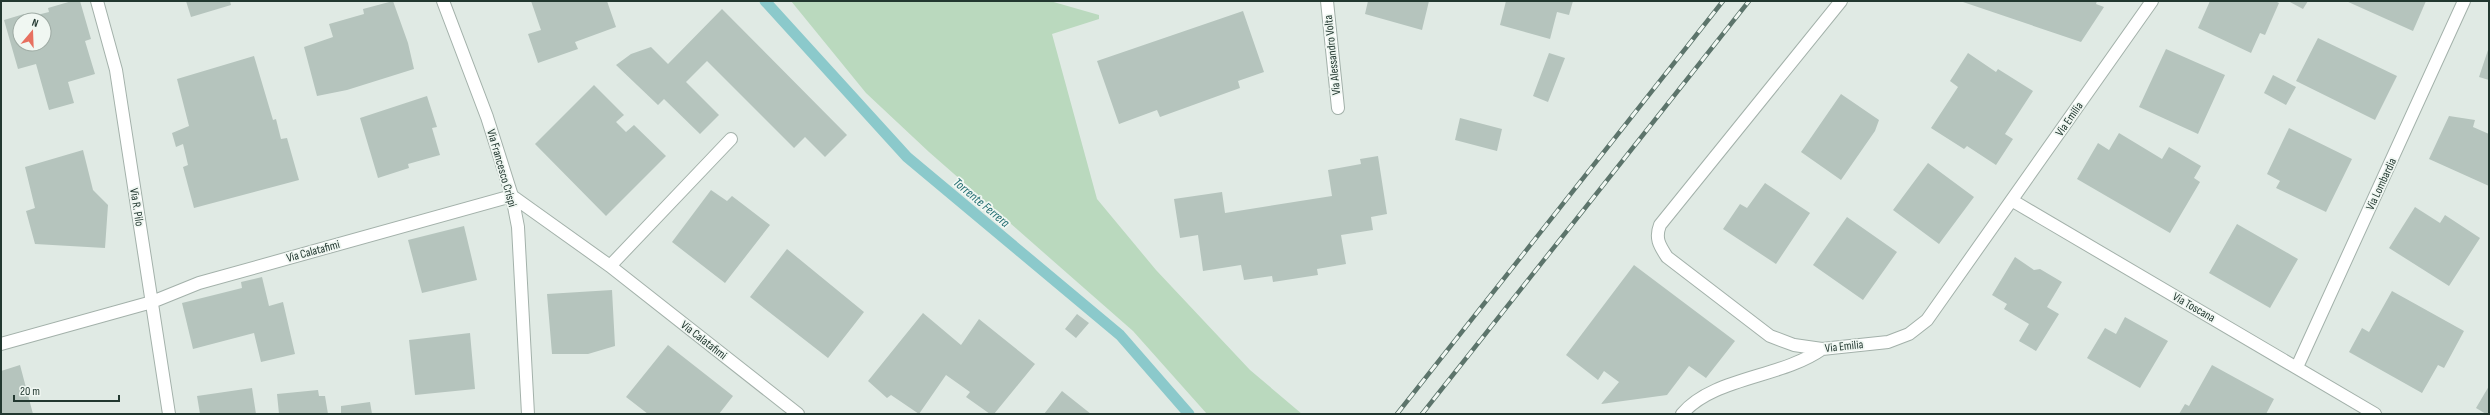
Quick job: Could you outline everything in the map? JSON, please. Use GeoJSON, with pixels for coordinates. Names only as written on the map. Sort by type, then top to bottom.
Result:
{"type":"FeatureCollection","features":[{"type":"Feature","properties":{"kind":"street","name":"Via R. Pilo"},"geometry":{"type":"LineString","coordinates":[[97,1],[116,70],[169,414]]}},
{"type":"Feature","properties":{"kind":"street","name":"Via Francesco Crispi"},"geometry":{"type":"LineString","coordinates":[[443,1],[487,117],[512,196],[518,228],[528,414]]}},
{"type":"Feature","properties":{"kind":"street","name":"Via Alessandro Volta"},"geometry":{"type":"LineString","coordinates":[[1327,1],[1338,108]]}},
{"type":"Feature","properties":{"kind":"street","name":"Via Emilia"},"geometry":{"type":"LineString","coordinates":[[1841,1],[1660,225],[1657,234],[1658,245],[1667,257],[1770,336],[1794,345],[1822,349],[1888,342],[1909,334],[1927,320],[2013,201],[2152,1]]}},
{"type":"Feature","properties":{"kind":"street","name":"Via Lombardia"},"geometry":{"type":"LineString","coordinates":[[2297,367],[2464,1]]}},
{"type":"Feature","properties":{"kind":"street"},"geometry":{"type":"LineString","coordinates":[[610,266],[731,139]]}},
{"type":"Feature","properties":{"kind":"street","name":"Via Calatafimi"},"geometry":{"type":"LineString","coordinates":[[1,344],[152,302],[199,283],[512,196],[610,266],[798,414]]}},
{"type":"Feature","properties":{"kind":"street","name":"Via Toscana"},"geometry":{"type":"LineString","coordinates":[[2013,201],[2375,414]]}},
{"type":"Feature","properties":{"kind":"street"},"geometry":{"type":"LineString","coordinates":[[1682,414],[1692,402],[1710,393],[1792,366],[1808,359],[1822,349]]}},
{"type":"Feature","properties":{"kind":"green space"},"geometry":{"type":"Polygon","coordinates":[[[791,1],[1050,1],[1099,15],[1099,19],[1052,34],[1097,199],[1156,270],[1250,370],[1302,414],[1207,414],[1133,331],[929,152],[866,93],[791,1]]]}},
{"type":"Feature","properties":{"kind":"building"},"geometry":{"type":"Polygon","coordinates":[[[72,1],[80,1],[91,39],[85,41],[95,74],[68,82],[74,103],[49,110],[36,64],[18,69],[13,52],[52,52],[52,12],[49,12],[48,8],[72,1]]]}},
{"type":"Feature","properties":{"kind":"building"},"geometry":{"type":"Polygon","coordinates":[[[186,1],[230,1],[231,5],[191,17],[186,1]]]}},
{"type":"Feature","properties":{"kind":"building"},"geometry":{"type":"Polygon","coordinates":[[[393,1],[408,43],[414,69],[347,90],[317,96],[304,47],[333,37],[329,24],[364,14],[363,9],[393,1]]]}},
{"type":"Feature","properties":{"kind":"building"},"geometry":{"type":"Polygon","coordinates":[[[531,1],[607,1],[616,27],[575,42],[578,49],[538,63],[528,34],[541,30],[531,1]]]}},
{"type":"Feature","properties":{"kind":"building"},"geometry":{"type":"Polygon","coordinates":[[[1368,1],[1429,1],[1422,30],[1365,14],[1368,1]]]}},
{"type":"Feature","properties":{"kind":"building"},"geometry":{"type":"Polygon","coordinates":[[[1506,1],[1573,1],[1569,15],[1557,12],[1550,39],[1500,25],[1506,1]]]}},
{"type":"Feature","properties":{"kind":"building"},"geometry":{"type":"Polygon","coordinates":[[[1960,1],[2097,1],[2096,4],[2104,7],[2081,42],[1960,1]]]}},
{"type":"Feature","properties":{"kind":"building"},"geometry":{"type":"Polygon","coordinates":[[[2210,1],[2275,1],[2279,3],[2265,35],[2260,33],[2251,53],[2198,28],[2210,1]]]}},
{"type":"Feature","properties":{"kind":"building"},"geometry":{"type":"Polygon","coordinates":[[[2288,1],[2308,1],[2303,9],[2288,1]]]}},
{"type":"Feature","properties":{"kind":"building"},"geometry":{"type":"Polygon","coordinates":[[[2346,1],[2426,1],[2413,31],[2346,1]]]}},
{"type":"Feature","properties":{"kind":"building"},"geometry":{"type":"Polygon","coordinates":[[[722,9],[847,135],[825,157],[805,137],[794,148],[707,61],[686,82],[719,115],[700,134],[664,99],[658,105],[616,65],[631,54],[651,47],[668,64],[722,9]]]}},
{"type":"Feature","properties":{"kind":"building"},"geometry":{"type":"Polygon","coordinates":[[[1243,11],[1264,72],[1238,81],[1240,88],[1160,117],[1157,110],[1119,124],[1097,61],[1243,11]]]}},
{"type":"Feature","properties":{"kind":"building"},"geometry":{"type":"Polygon","coordinates":[[[12,18],[12,48],[4,20],[12,18]]]}},
{"type":"Feature","properties":{"kind":"building"},"geometry":{"type":"Polygon","coordinates":[[[2318,38],[2397,76],[2375,120],[2296,81],[2318,38]]]}},
{"type":"Feature","properties":{"kind":"building"},"geometry":{"type":"Polygon","coordinates":[[[2489,47],[2489,80],[2479,77],[2489,47]]]}},
{"type":"Feature","properties":{"kind":"building"},"geometry":{"type":"Polygon","coordinates":[[[2166,49],[2225,75],[2198,134],[2139,107],[2166,49]]]}},
{"type":"Feature","properties":{"kind":"building"},"geometry":{"type":"Polygon","coordinates":[[[1549,53],[1565,58],[1548,102],[1533,96],[1549,53]]]}},
{"type":"Feature","properties":{"kind":"building"},"geometry":{"type":"Polygon","coordinates":[[[1968,53],[1996,72],[1998,69],[2033,91],[2005,134],[2013,139],[1996,165],[1967,146],[1964,149],[1931,128],[1958,87],[1950,81],[1968,53]]]}},
{"type":"Feature","properties":{"kind":"building"},"geometry":{"type":"Polygon","coordinates":[[[254,56],[273,120],[276,119],[281,139],[287,138],[299,180],[194,208],[183,167],[188,165],[183,144],[176,147],[172,133],[189,126],[177,79],[254,56]]]}},
{"type":"Feature","properties":{"kind":"building"},"geometry":{"type":"Polygon","coordinates":[[[2273,75],[2296,87],[2286,105],[2264,93],[2273,75]]]}},
{"type":"Feature","properties":{"kind":"building"},"geometry":{"type":"Polygon","coordinates":[[[594,85],[624,115],[616,122],[626,132],[634,125],[666,156],[606,216],[535,144],[594,85]]]}},
{"type":"Feature","properties":{"kind":"building"},"geometry":{"type":"Polygon","coordinates":[[[1841,94],[1879,120],[1875,131],[1841,180],[1801,152],[1841,94]]]}},
{"type":"Feature","properties":{"kind":"building"},"geometry":{"type":"Polygon","coordinates":[[[427,96],[437,127],[432,128],[440,155],[408,164],[409,168],[378,178],[360,118],[427,96]]]}},
{"type":"Feature","properties":{"kind":"building"},"geometry":{"type":"Polygon","coordinates":[[[2449,116],[2475,120],[2473,127],[2489,134],[2489,186],[2429,159],[2449,116]]]}},
{"type":"Feature","properties":{"kind":"building"},"geometry":{"type":"Polygon","coordinates":[[[1460,118],[1502,129],[1497,151],[1455,140],[1460,118]]]}},
{"type":"Feature","properties":{"kind":"building"},"geometry":{"type":"Polygon","coordinates":[[[2289,128],[2352,159],[2326,212],[2276,188],[2280,181],[2267,174],[2289,128]]]}},
{"type":"Feature","properties":{"kind":"building"},"geometry":{"type":"Polygon","coordinates":[[[2119,133],[2162,159],[2169,147],[2201,166],[2194,178],[2200,182],[2170,233],[2077,179],[2098,143],[2109,150],[2119,133]]]}},
{"type":"Feature","properties":{"kind":"building"},"geometry":{"type":"Polygon","coordinates":[[[83,150],[93,190],[108,205],[105,248],[35,244],[26,211],[35,208],[25,167],[83,150]]]}},
{"type":"Feature","properties":{"kind":"building"},"geometry":{"type":"Polygon","coordinates":[[[1378,156],[1387,214],[1371,217],[1373,230],[1341,235],[1346,264],[1317,269],[1318,275],[1273,282],[1272,276],[1244,280],[1241,265],[1203,271],[1198,235],[1180,238],[1174,199],[1222,192],[1225,213],[1332,196],[1328,170],[1361,164],[1360,159],[1378,156]]]}},
{"type":"Feature","properties":{"kind":"building"},"geometry":{"type":"Polygon","coordinates":[[[1928,163],[1974,197],[1939,244],[1893,210],[1928,163]]]}},
{"type":"Feature","properties":{"kind":"building"},"geometry":{"type":"Polygon","coordinates":[[[1765,183],[1810,213],[1776,264],[1723,229],[1740,204],[1747,208],[1765,183]]]}},
{"type":"Feature","properties":{"kind":"building"},"geometry":{"type":"Polygon","coordinates":[[[711,190],[727,201],[732,196],[770,225],[725,283],[672,242],[711,190]]]}},
{"type":"Feature","properties":{"kind":"building"},"geometry":{"type":"Polygon","coordinates":[[[2415,207],[2440,223],[2445,215],[2480,238],[2449,286],[2389,248],[2415,207]]]}},
{"type":"Feature","properties":{"kind":"building"},"geometry":{"type":"Polygon","coordinates":[[[1847,217],[1897,252],[1863,300],[1813,265],[1847,217]]]}},
{"type":"Feature","properties":{"kind":"building"},"geometry":{"type":"Polygon","coordinates":[[[2237,224],[2298,259],[2270,308],[2209,273],[2237,224]]]}},
{"type":"Feature","properties":{"kind":"building"},"geometry":{"type":"Polygon","coordinates":[[[464,226],[477,280],[422,293],[408,240],[464,226]]]}},
{"type":"Feature","properties":{"kind":"building"},"geometry":{"type":"Polygon","coordinates":[[[787,249],[864,312],[828,358],[750,297],[787,249]]]}},
{"type":"Feature","properties":{"kind":"building"},"geometry":{"type":"Polygon","coordinates":[[[2015,257],[2034,270],[2040,269],[2062,282],[2047,307],[2059,314],[2036,351],[2019,341],[2029,324],[2004,309],[2007,304],[1992,295],[2015,257]]]}},
{"type":"Feature","properties":{"kind":"building"},"geometry":{"type":"Polygon","coordinates":[[[1634,265],[1735,341],[1706,378],[1689,366],[1667,395],[1601,404],[1619,382],[1604,371],[1598,380],[1566,355],[1634,265]]]}},
{"type":"Feature","properties":{"kind":"building"},"geometry":{"type":"Polygon","coordinates":[[[262,277],[269,306],[283,302],[295,354],[261,362],[254,333],[193,349],[182,303],[242,288],[241,282],[262,277]]]}},
{"type":"Feature","properties":{"kind":"building"},"geometry":{"type":"Polygon","coordinates":[[[612,290],[615,346],[588,354],[552,354],[547,294],[612,290]]]}},
{"type":"Feature","properties":{"kind":"building"},"geometry":{"type":"Polygon","coordinates":[[[2392,291],[2464,331],[2444,368],[2438,365],[2422,393],[2349,352],[2362,328],[2369,332],[2392,291]]]}},
{"type":"Feature","properties":{"kind":"building"},"geometry":{"type":"Polygon","coordinates":[[[923,313],[961,345],[979,319],[1035,364],[994,414],[990,414],[966,397],[970,392],[946,375],[919,414],[891,395],[887,398],[868,381],[923,313]]]}},
{"type":"Feature","properties":{"kind":"building"},"geometry":{"type":"Polygon","coordinates":[[[1077,314],[1089,323],[1076,338],[1065,329],[1077,314]]]}},
{"type":"Feature","properties":{"kind":"building"},"geometry":{"type":"Polygon","coordinates":[[[2125,317],[2168,341],[2140,388],[2087,358],[2105,328],[2116,334],[2125,317]]]}},
{"type":"Feature","properties":{"kind":"building"},"geometry":{"type":"Polygon","coordinates":[[[470,333],[475,389],[415,395],[409,340],[470,333]]]}},
{"type":"Feature","properties":{"kind":"building"},"geometry":{"type":"Polygon","coordinates":[[[668,345],[733,396],[719,414],[648,414],[626,397],[668,345]]]}},
{"type":"Feature","properties":{"kind":"building"},"geometry":{"type":"Polygon","coordinates":[[[20,365],[33,414],[1,414],[1,371],[20,365]]]}},
{"type":"Feature","properties":{"kind":"building"},"geometry":{"type":"Polygon","coordinates":[[[2212,365],[2274,399],[2266,414],[2179,414],[2185,404],[2189,406],[2212,365]]]}},
{"type":"Feature","properties":{"kind":"building"},"geometry":{"type":"Polygon","coordinates":[[[2489,386],[2489,414],[2486,414],[2476,408],[2489,386]]]}},
{"type":"Feature","properties":{"kind":"building"},"geometry":{"type":"Polygon","coordinates":[[[252,388],[256,414],[200,414],[197,396],[252,388]]]}},
{"type":"Feature","properties":{"kind":"building"},"geometry":{"type":"Polygon","coordinates":[[[318,390],[319,396],[325,396],[328,414],[279,414],[277,394],[318,390]]]}},
{"type":"Feature","properties":{"kind":"building"},"geometry":{"type":"Polygon","coordinates":[[[1062,391],[1091,414],[1044,414],[1062,391]]]}},
{"type":"Feature","properties":{"kind":"building"},"geometry":{"type":"Polygon","coordinates":[[[370,402],[372,414],[341,414],[341,406],[370,402]]]}},
{"type":"Feature","properties":{"kind":"waterway","name":"Torrente Ferrera"},"geometry":{"type":"LineString","coordinates":[[765,1],[907,157],[1120,335],[1189,414]]}},
{"type":"Feature","properties":{"kind":"railway"},"geometry":{"type":"LineString","coordinates":[[1397,414],[1723,1]]}},
{"type":"Feature","properties":{"kind":"railway"},"geometry":{"type":"LineString","coordinates":[[1422,414],[1749,1]]}}]}
